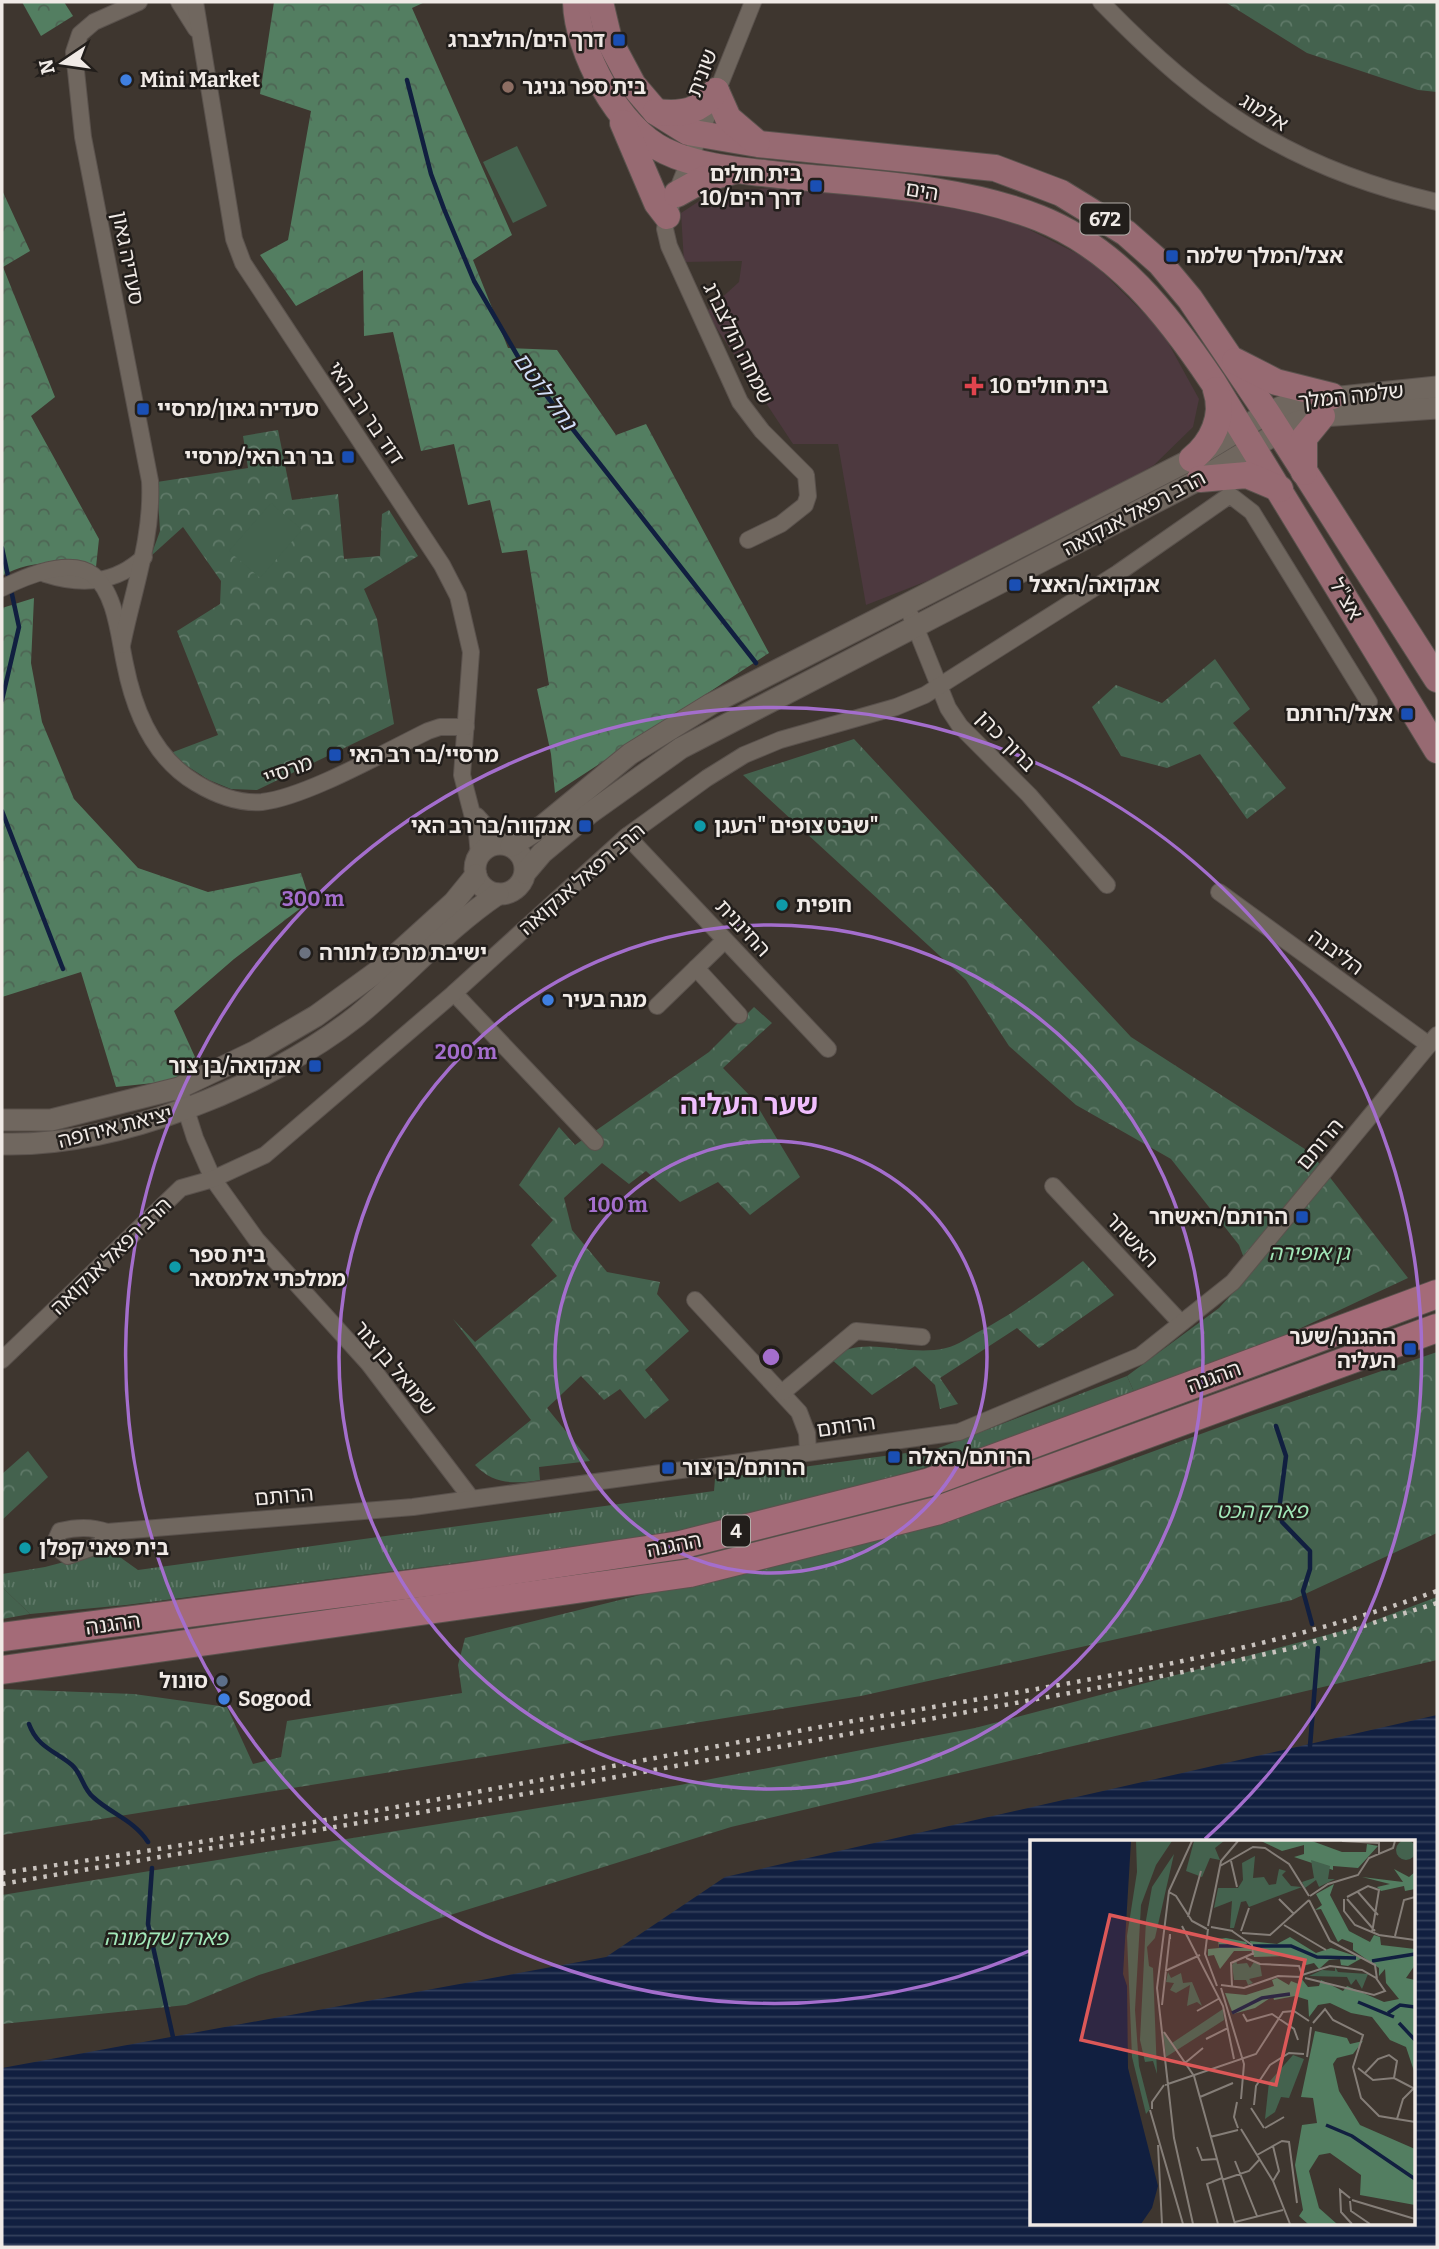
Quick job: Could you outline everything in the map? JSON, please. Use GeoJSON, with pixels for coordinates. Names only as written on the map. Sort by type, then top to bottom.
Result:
{"type":"FeatureCollection","features":[{"type":"Feature","properties":{"kind":"highway","name":"ההגנה"},"geometry":{"type":"LineString","coordinates":[[2,1637],[441,1580],[680,1545],[930,1482],[1437,1294]]}},
{"type":"Feature","properties":{"kind":"highway","name":"ההגנה"},"geometry":{"type":"LineString","coordinates":[[2,1670],[690,1573],[936,1511],[1437,1328]]}},
{"type":"Feature","properties":{"kind":"main road","name":"הים"},"geometry":{"type":"LineString","coordinates":[[576,2],[584,41],[615,106],[650,143],[691,160],[753,172],[911,189],[989,202],[1039,218],[1071,234],[1129,276],[1175,325],[1247,439]]}},
{"type":"Feature","properties":{"kind":"main road","name":"הים"},"geometry":{"type":"LineString","coordinates":[[600,2],[603,23],[620,66],[646,102],[656,111],[701,136],[995,168],[1061,192],[1126,233],[1160,263],[1190,299],[1273,423]]}},
{"type":"Feature","properties":{"kind":"main road"},"geometry":{"type":"LineString","coordinates":[[656,111],[689,112],[706,103],[716,91],[728,118],[758,144]]}},
{"type":"Feature","properties":{"kind":"main road"},"geometry":{"type":"LineString","coordinates":[[615,106],[657,203],[672,205],[716,174],[753,172]]}},
{"type":"Feature","properties":{"kind":"main road"},"geometry":{"type":"LineString","coordinates":[[1231,359],[1327,406],[1304,438],[1304,472]]}},
{"type":"Feature","properties":{"kind":"main road"},"geometry":{"type":"LineString","coordinates":[[1213,382],[1219,398],[1217,423],[1196,469],[1247,475],[1280,489]]}},
{"type":"Feature","properties":{"kind":"main road","name":"אצ\"ל"},"geometry":{"type":"LineString","coordinates":[[1273,423],[1437,679]]}},
{"type":"Feature","properties":{"kind":"main road","name":"אצ\"ל"},"geometry":{"type":"LineString","coordinates":[[1247,439],[1437,750]]}},
{"type":"Feature","properties":{"kind":"street","name":"סעדיה גאון"},"geometry":{"type":"LineString","coordinates":[[139,2],[94,22],[80,34],[74,51],[83,137],[150,481],[150,520],[144,557]]}},
{"type":"Feature","properties":{"kind":"street","name":"דוד בר רב האי"},"geometry":{"type":"LineString","coordinates":[[179,2],[203,44]]}},
{"type":"Feature","properties":{"kind":"street","name":"דוד בר רב האי"},"geometry":{"type":"LineString","coordinates":[[195,2],[237,251],[248,274],[451,579],[465,617],[471,652],[462,775],[477,832],[477,866]]}},
{"type":"Feature","properties":{"kind":"street","name":"שונית"},"geometry":{"type":"LineString","coordinates":[[691,160],[753,2]]}},
{"type":"Feature","properties":{"kind":"street","name":"אלמוג"},"geometry":{"type":"LineString","coordinates":[[1101,2],[1164,64],[1236,121],[1281,147],[1321,165],[1366,183],[1437,202]]}},
{"type":"Feature","properties":{"kind":"street","name":"שמחה הולצברג"},"geometry":{"type":"LineString","coordinates":[[691,160],[665,229],[668,246],[740,402],[762,431],[806,475],[808,496],[805,505],[781,524],[748,540]]}},
{"type":"Feature","properties":{"kind":"street","name":"שלמה המלך"},"geometry":{"type":"LineString","coordinates":[[1327,406],[1437,387]]}},
{"type":"Feature","properties":{"kind":"street","name":"שלמה המלך"},"geometry":{"type":"LineString","coordinates":[[1273,423],[1293,402],[1327,406],[1437,408]]}},
{"type":"Feature","properties":{"kind":"street","name":"הרב רפאל אנקואה"},"geometry":{"type":"LineString","coordinates":[[525,873],[542,853],[590,813],[681,748],[916,628],[1273,423]]}},
{"type":"Feature","properties":{"kind":"street","name":"הרב רפאל אנקואה"},"geometry":{"type":"LineString","coordinates":[[506,845],[528,837],[630,754],[674,726],[907,606],[1196,469]]}},
{"type":"Feature","properties":{"kind":"street","name":"הרב רפאל אנקואה"},"geometry":{"type":"LineString","coordinates":[[2,1360],[181,1188],[213,1179],[265,1155],[454,993],[627,836],[744,755],[780,740],[896,707],[939,687],[1118,573],[1230,495]]}},
{"type":"Feature","properties":{"kind":"street","name":"אצ\"ל"},"geometry":{"type":"LineString","coordinates":[[1230,495],[1252,512],[1369,702]]}},
{"type":"Feature","properties":{"kind":"street"},"geometry":{"type":"LineString","coordinates":[[2,588],[45,573],[74,581],[99,581],[127,571],[144,557]]}},
{"type":"Feature","properties":{"kind":"street","name":"מרסיי"},"geometry":{"type":"LineString","coordinates":[[122,645],[144,557]]}},
{"type":"Feature","properties":{"kind":"street","name":"מרסיי"},"geometry":{"type":"LineString","coordinates":[[99,581],[111,606],[132,695],[160,750],[191,780],[236,800],[263,802],[293,794],[428,731],[440,727],[466,727]]}},
{"type":"Feature","properties":{"kind":"street","name":"ברוך כהן"},"geometry":{"type":"LineString","coordinates":[[907,606],[939,687],[960,726],[1028,795],[1107,885]]}},
{"type":"Feature","properties":{"kind":"street","name":"דוד בר רב האי"},"geometry":{"type":"LineString","coordinates":[[470,806],[506,845]]}},
{"type":"Feature","properties":{"kind":"street","name":"החיננית"},"geometry":{"type":"LineString","coordinates":[[627,836],[828,1049]]}},
{"type":"Feature","properties":{"kind":"street"},"geometry":{"type":"LineString","coordinates":[[180,1088],[256,1051],[339,1001],[454,902],[477,866],[491,845],[506,845],[523,857],[525,873],[513,891],[498,894],[485,889],[477,866]]}},
{"type":"Feature","properties":{"kind":"street","name":"הליבנה"},"geometry":{"type":"LineString","coordinates":[[1219,892],[1433,1040]]}},
{"type":"Feature","properties":{"kind":"street","name":"הרב רפאל אנקואה"},"geometry":{"type":"LineString","coordinates":[[186,1110],[272,1069],[328,1036],[356,1016],[468,915],[498,894]]}},
{"type":"Feature","properties":{"kind":"street"},"geometry":{"type":"LineString","coordinates":[[657,1006],[725,940]]}},
{"type":"Feature","properties":{"kind":"street"},"geometry":{"type":"LineString","coordinates":[[696,968],[739,1015]]}},
{"type":"Feature","properties":{"kind":"street"},"geometry":{"type":"LineString","coordinates":[[454,993],[596,1142]]}},
{"type":"Feature","properties":{"kind":"street","name":"הרותם"},"geometry":{"type":"LineString","coordinates":[[107,1532],[413,1507],[960,1432],[1139,1356],[1233,1282],[1433,1040]]}},
{"type":"Feature","properties":{"kind":"street","name":"שמואל בן צור"},"geometry":{"type":"LineString","coordinates":[[180,1088],[213,1179],[256,1239],[369,1364],[471,1498]]}},
{"type":"Feature","properties":{"kind":"street","name":"יציאת אירופה"},"geometry":{"type":"LineString","coordinates":[[2,1120],[51,1120],[180,1088]]}},
{"type":"Feature","properties":{"kind":"street","name":"יציאת אירופה"},"geometry":{"type":"LineString","coordinates":[[2,1144],[40,1145],[88,1138],[186,1110]]}},
{"type":"Feature","properties":{"kind":"street","name":"האשחר"},"geometry":{"type":"LineString","coordinates":[[1054,1186],[1181,1324]]}},
{"type":"Feature","properties":{"kind":"street"},"geometry":{"type":"LineString","coordinates":[[695,1300],[799,1412],[807,1433],[808,1452]]}},
{"type":"Feature","properties":{"kind":"street"},"geometry":{"type":"LineString","coordinates":[[783,1392],[856,1331],[922,1337]]}},
{"type":"Feature","properties":{"kind":"shaded area","name":"בית חולים 10"},"geometry":{"type":"Polygon","coordinates":[[[772,188],[863,195],[1000,215],[1090,260],[1161,330],[1199,399],[1193,427],[1154,465],[1097,497],[927,581],[866,605],[838,444],[793,444],[706,312],[739,282],[742,261],[684,262],[681,213],[713,192],[772,188]]]}},
{"type":"Feature","properties":{"kind":"green space"},"geometry":{"type":"Polygon","coordinates":[[[22,2],[64,2],[73,16],[41,36],[22,2]]]}},
{"type":"Feature","properties":{"kind":"green space"},"geometry":{"type":"Polygon","coordinates":[[[274,2],[425,2],[412,8],[512,235],[473,260],[508,348],[557,350],[616,435],[646,424],[769,653],[555,793],[551,754],[537,689],[549,685],[527,550],[502,553],[490,500],[468,505],[454,444],[421,451],[393,332],[364,336],[363,270],[296,306],[260,255],[288,240],[311,111],[260,94],[274,2]]]}},
{"type":"Feature","properties":{"kind":"green space"},"geometry":{"type":"Polygon","coordinates":[[[1225,2],[1437,2],[1437,92],[1418,90],[1307,53],[1225,2]]]}},
{"type":"Feature","properties":{"kind":"green space"},"geometry":{"type":"Polygon","coordinates":[[[517,146],[547,206],[513,223],[483,162],[517,146]]]}},
{"type":"Feature","properties":{"kind":"green space"},"geometry":{"type":"Polygon","coordinates":[[[2,190],[30,251],[3,267],[55,397],[31,416],[99,539],[96,567],[60,563],[36,564],[24,566],[2,576],[2,190]]]}},
{"type":"Feature","properties":{"kind":"green space"},"geometry":{"type":"Polygon","coordinates":[[[278,430],[292,500],[338,494],[344,559],[380,556],[382,514],[389,510],[418,556],[364,589],[377,619],[394,724],[257,790],[231,789],[209,780],[168,754],[218,735],[177,631],[220,604],[221,581],[183,527],[151,556],[160,531],[157,482],[248,468],[243,436],[278,430]]]}},
{"type":"Feature","properties":{"kind":"green space"},"geometry":{"type":"Polygon","coordinates":[[[271,503],[302,530],[260,578],[229,551],[271,503]]]}},
{"type":"Feature","properties":{"kind":"green space"},"geometry":{"type":"Polygon","coordinates":[[[34,598],[31,663],[42,722],[74,799],[138,868],[208,892],[301,873],[310,901],[234,959],[174,1011],[200,1068],[172,1081],[116,1087],[81,972],[2,997],[2,608],[34,598]]]}},
{"type":"Feature","properties":{"kind":"green space"},"geometry":{"type":"Polygon","coordinates":[[[1215,659],[1250,709],[1233,723],[1286,788],[1247,819],[1200,754],[1167,768],[1121,756],[1092,707],[1116,685],[1162,703],[1215,659]]]}},
{"type":"Feature","properties":{"kind":"green space","name":"גן אופירה"},"geometry":{"type":"Polygon","coordinates":[[[854,739],[1131,1037],[1311,1153],[1408,1278],[1239,1355],[1135,1394],[1127,1376],[1219,1308],[1250,1274],[1239,1245],[1171,1159],[1076,1105],[1009,1046],[966,980],[743,775],[854,739]]]}},
{"type":"Feature","properties":{"kind":"green space"},"geometry":{"type":"Polygon","coordinates":[[[754,1007],[772,1023],[723,1068],[753,1099],[800,1177],[750,1215],[718,1182],[680,1202],[646,1171],[629,1184],[602,1163],[564,1198],[572,1230],[607,1272],[660,1282],[657,1294],[689,1331],[645,1370],[669,1400],[645,1419],[620,1389],[604,1400],[581,1376],[547,1408],[590,1461],[539,1467],[540,1480],[522,1482],[497,1480],[482,1472],[475,1465],[531,1420],[453,1319],[475,1342],[557,1276],[531,1245],[553,1220],[519,1185],[559,1127],[575,1145],[709,1052],[754,1007]]]}},
{"type":"Feature","properties":{"kind":"green space"},"geometry":{"type":"Polygon","coordinates":[[[1083,1261],[1114,1295],[1039,1348],[1017,1328],[940,1378],[958,1404],[940,1409],[935,1385],[915,1366],[872,1395],[830,1358],[857,1347],[930,1350],[950,1347],[1020,1307],[1083,1261]]]}},
{"type":"Feature","properties":{"kind":"green space","name":"פארק הכט"},"geometry":{"type":"Polygon","coordinates":[[[1437,1352],[1437,1533],[1292,1600],[861,1696],[2,1835],[2,1689],[134,1694],[227,1707],[253,1764],[281,1757],[287,1721],[462,1693],[458,1665],[465,1638],[958,1517],[1105,1469],[1437,1352]]]}},
{"type":"Feature","properties":{"kind":"green space"},"geometry":{"type":"Polygon","coordinates":[[[1127,1376],[1135,1394],[958,1458],[741,1520],[637,1540],[126,1605],[30,1614],[2,1587],[2,1574],[45,1567],[110,1550],[138,1570],[714,1491],[715,1479],[936,1449],[1127,1376]]]}},
{"type":"Feature","properties":{"kind":"green space"},"geometry":{"type":"Polygon","coordinates":[[[28,1451],[48,1477],[2,1520],[2,1474],[28,1451]]]}},
{"type":"Feature","properties":{"kind":"green space"},"geometry":{"type":"Polygon","coordinates":[[[2,1587],[30,1614],[2,1619],[2,1587]]]}},
{"type":"Feature","properties":{"kind":"green space","name":"פארק שקמונה"},"geometry":{"type":"Polygon","coordinates":[[[1437,1597],[1437,1660],[731,1827],[259,1975],[186,2005],[2,2024],[2,1895],[680,1785],[975,1728],[1357,1627],[1437,1597]]]}},
{"type":"Feature","properties":{"kind":"water"},"geometry":{"type":"Polygon","coordinates":[[[1437,1715],[1437,2247],[2,2247],[2,2068],[606,1957],[725,1877],[1437,1715]]]}},
{"type":"Feature","properties":{"kind":"waterway","name":"נחל לוטם"},"geometry":{"type":"LineString","coordinates":[[407,80],[431,174],[444,209],[474,281],[524,367],[756,663]]}},
{"type":"Feature","properties":{"kind":"waterway"},"geometry":{"type":"LineString","coordinates":[[2,548],[19,627],[2,700]]}},
{"type":"Feature","properties":{"kind":"waterway"},"geometry":{"type":"LineString","coordinates":[[2,811],[63,969]]}},
{"type":"Feature","properties":{"kind":"waterway","name":"נחל לוטם"},"geometry":{"type":"LineString","coordinates":[[1276,1426],[1286,1456],[1279,1510],[1282,1522],[1310,1551],[1310,1569],[1303,1591],[1312,1624]]}},
{"type":"Feature","properties":{"kind":"waterway"},"geometry":{"type":"LineString","coordinates":[[1310,1746],[1318,1648]]}},
{"type":"Feature","properties":{"kind":"waterway"},"geometry":{"type":"LineString","coordinates":[[29,1724],[32,1732],[47,1748],[72,1765],[90,1794],[136,1828],[148,1842]]}},
{"type":"Feature","properties":{"kind":"waterway"},"geometry":{"type":"LineString","coordinates":[[152,1868],[148,1924],[173,2037]]}},
{"type":"Feature","properties":{"kind":"railway"},"geometry":{"type":"LineString","coordinates":[[2,1873],[310,1823],[1132,1671],[1286,1637],[1437,1591]]}},
{"type":"Feature","properties":{"kind":"railway"},"geometry":{"type":"LineString","coordinates":[[2,1884],[481,1802],[1183,1672],[1293,1648],[1437,1603]]}},
{"type":"Feature","properties":{"kind":"place","name":"דרך הים/הולצברג"},"geometry":{"type":"Point","coordinates":[619,40]}},
{"type":"Feature","properties":{"kind":"place","name":"Mini Market"},"geometry":{"type":"Point","coordinates":[126,80]}},
{"type":"Feature","properties":{"kind":"place","name":"בית ספר גניגר"},"geometry":{"type":"Point","coordinates":[508,87]}},
{"type":"Feature","properties":{"kind":"place","name":"בית חולים 10/דרך הים"},"geometry":{"type":"Point","coordinates":[816,186]}},
{"type":"Feature","properties":{"kind":"place","name":"אצל/המלך שלמה"},"geometry":{"type":"Point","coordinates":[1172,256]}},
{"type":"Feature","properties":{"kind":"place","name":"בית חולים 10"},"geometry":{"type":"Point","coordinates":[974,386]}},
{"type":"Feature","properties":{"kind":"place","name":"סעדיה גאון/מרסיי"},"geometry":{"type":"Point","coordinates":[143,409]}},
{"type":"Feature","properties":{"kind":"place","name":"בר רב האי/מרסיי"},"geometry":{"type":"Point","coordinates":[348,457]}},
{"type":"Feature","properties":{"kind":"place","name":"אנקואה/האצל"},"geometry":{"type":"Point","coordinates":[1015,585]}},
{"type":"Feature","properties":{"kind":"place","name":"אצל/הרותם"},"geometry":{"type":"Point","coordinates":[1407,714]}},
{"type":"Feature","properties":{"kind":"place","name":"מרסיי/בר רב האי"},"geometry":{"type":"Point","coordinates":[335,755]}},
{"type":"Feature","properties":{"kind":"place","name":"אנקווה/בר רב האי"},"geometry":{"type":"Point","coordinates":[585,826]}},
{"type":"Feature","properties":{"kind":"place","name":"שבט צופים \"העגן\""},"geometry":{"type":"Point","coordinates":[700,826]}},
{"type":"Feature","properties":{"kind":"place","name":"חופית"},"geometry":{"type":"Point","coordinates":[782,905]}},
{"type":"Feature","properties":{"kind":"place","name":"ישיבת מרכז לתורה"},"geometry":{"type":"Point","coordinates":[305,953]}},
{"type":"Feature","properties":{"kind":"place","name":"מגה בעיר"},"geometry":{"type":"Point","coordinates":[548,1000]}},
{"type":"Feature","properties":{"kind":"place","name":"אנקואה/בן צור"},"geometry":{"type":"Point","coordinates":[315,1066]}},
{"type":"Feature","properties":{"kind":"place","name":"הרותם/האשחר"},"geometry":{"type":"Point","coordinates":[1302,1217]}},
{"type":"Feature","properties":{"kind":"place","name":"בית ספר ממלכתי אלמסאר"},"geometry":{"type":"Point","coordinates":[175,1267]}},
{"type":"Feature","properties":{"kind":"place","name":"ההגנה/שער העליה"},"geometry":{"type":"Point","coordinates":[1410,1349]}},
{"type":"Feature","properties":{"kind":"place","name":"הרותם/האלה"},"geometry":{"type":"Point","coordinates":[894,1457]}},
{"type":"Feature","properties":{"kind":"place","name":"הרותם/בן צור"},"geometry":{"type":"Point","coordinates":[668,1468]}},
{"type":"Feature","properties":{"kind":"place","name":"בית פאני קפלן"},"geometry":{"type":"Point","coordinates":[25,1548]}},
{"type":"Feature","properties":{"kind":"place","name":"סונול"},"geometry":{"type":"Point","coordinates":[222,1681]}},
{"type":"Feature","properties":{"kind":"place","name":"Sogood"},"geometry":{"type":"Point","coordinates":[224,1699]}},
{"type":"Feature","properties":{"kind":"district","name":"שער העליה"},"geometry":{"type":"Point","coordinates":[749,1104]}}]}
